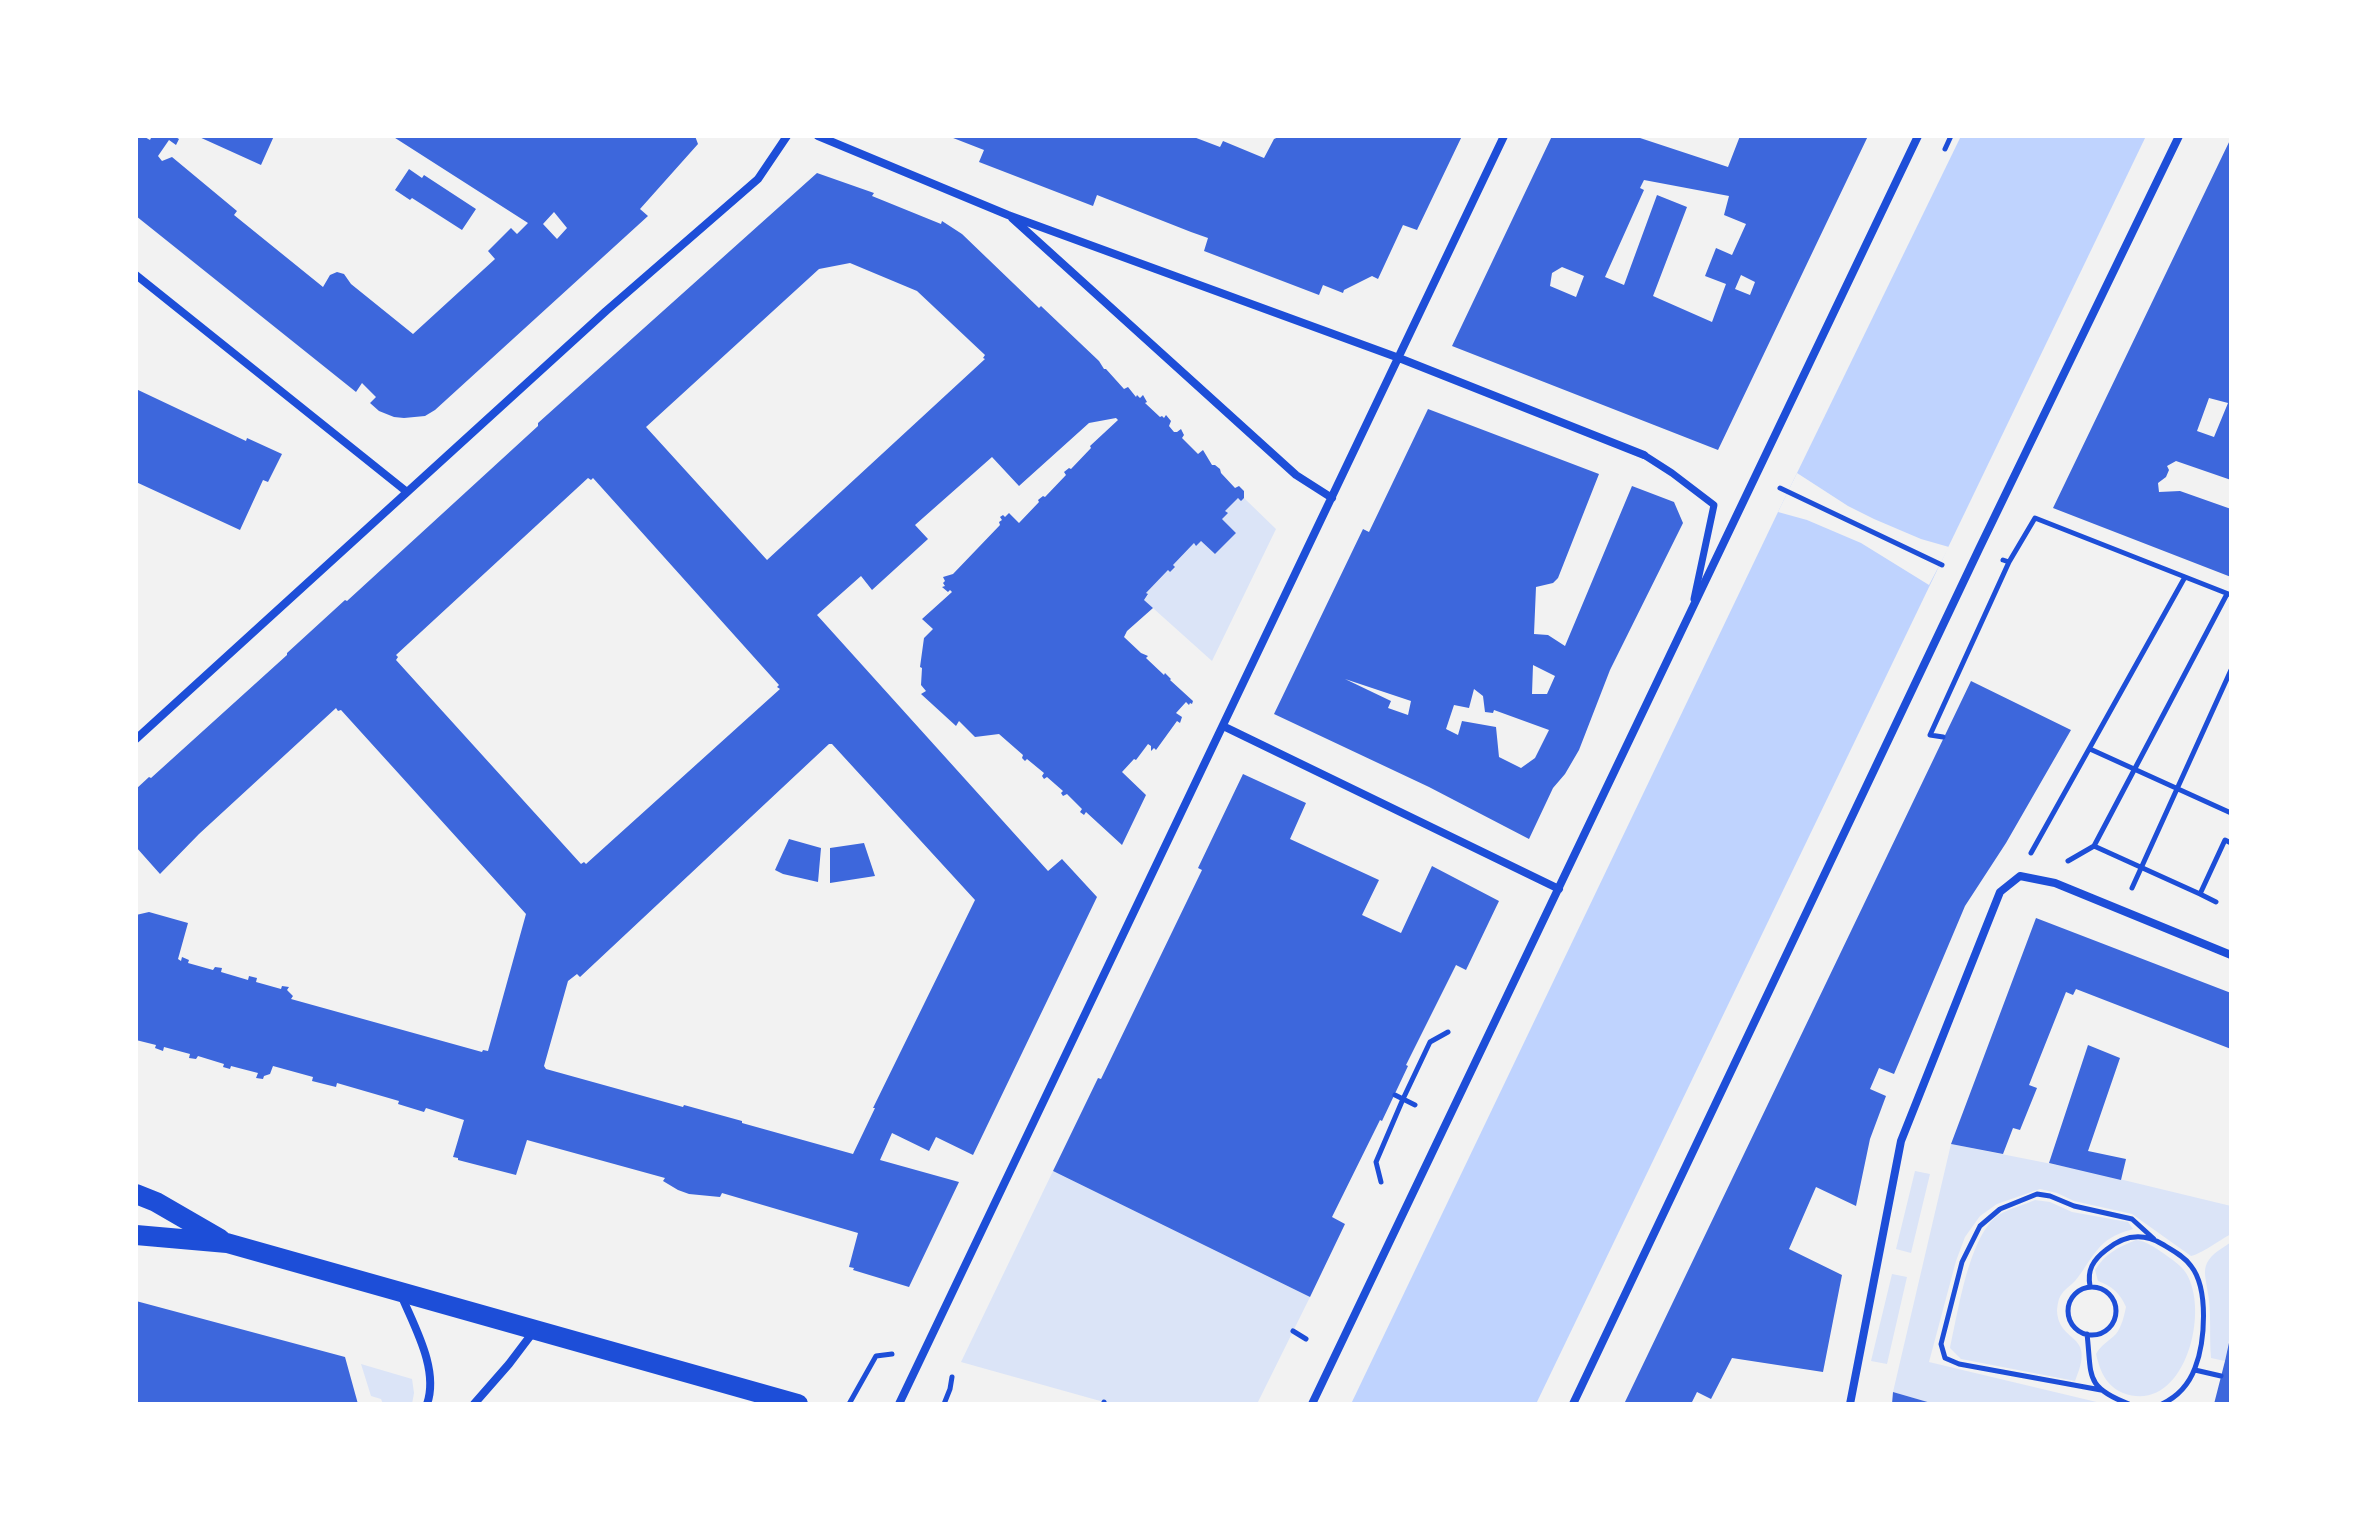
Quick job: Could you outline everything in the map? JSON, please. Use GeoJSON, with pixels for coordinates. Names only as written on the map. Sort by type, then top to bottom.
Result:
{"type":"FeatureCollection","features":[{"type":"Feature","properties":{"kind":"main road"},"geometry":{"type":"LineString","coordinates":[[136,1194],[156,1202],[227,1243]]}},
{"type":"Feature","properties":{"kind":"main road"},"geometry":{"type":"LineString","coordinates":[[136,1235],[227,1243],[798,1404]]}},
{"type":"Feature","properties":{"kind":"street"},"geometry":{"type":"LineString","coordinates":[[136,739],[606,311],[758,179],[787,136]]}},
{"type":"Feature","properties":{"kind":"street"},"geometry":{"type":"LineString","coordinates":[[818,136],[1008,215],[1399,358],[1644,455],[1714,505],[1692,611]]}},
{"type":"Feature","properties":{"kind":"street"},"geometry":{"type":"LineString","coordinates":[[899,1404],[1504,136]]}},
{"type":"Feature","properties":{"kind":"street"},"geometry":{"type":"LineString","coordinates":[[1312,1404],[1918,136]]}},
{"type":"Feature","properties":{"kind":"street"},"geometry":{"type":"LineString","coordinates":[[1573,1404],[2179,136]]}},
{"type":"Feature","properties":{"kind":"street"},"geometry":{"type":"LineString","coordinates":[[1008,215],[1296,475],[1332,498]]}},
{"type":"Feature","properties":{"kind":"street"},"geometry":{"type":"LineString","coordinates":[[136,275],[407,492]]}},
{"type":"Feature","properties":{"kind":"street"},"geometry":{"type":"LineString","coordinates":[[1223,726],[1559,889]]}},
{"type":"Feature","properties":{"kind":"street"},"geometry":{"type":"LineString","coordinates":[[1850,1404],[1901,1141],[2000,892],[2020,876],[2055,883],[2231,955]]}},
{"type":"Feature","properties":{"kind":"street"},"geometry":{"type":"LineString","coordinates":[[400,1292],[421,1341],[430,1374],[430,1399],[427,1404]]}},
{"type":"Feature","properties":{"kind":"street"},"geometry":{"type":"LineString","coordinates":[[474,1404],[534,1331]]}},
{"type":"Feature","properties":{"kind":"path"},"geometry":{"type":"LineString","coordinates":[[1784,490],[1941,565]]}},
{"type":"Feature","properties":{"kind":"path"},"geometry":{"type":"LineString","coordinates":[[1943,737],[1930,735],[2009,562],[2035,518],[2229,595],[2094,846],[2067,861]]}},
{"type":"Feature","properties":{"kind":"path"},"geometry":{"type":"LineString","coordinates":[[1979,549],[2009,562]]}},
{"type":"Feature","properties":{"kind":"path"},"geometry":{"type":"LineString","coordinates":[[2020,876],[2185,577]]}},
{"type":"Feature","properties":{"kind":"path"},"geometry":{"type":"LineString","coordinates":[[2132,886],[2231,670]]}},
{"type":"Feature","properties":{"kind":"path"},"geometry":{"type":"LineString","coordinates":[[2090,749],[2231,813]]}},
{"type":"Feature","properties":{"kind":"path"},"geometry":{"type":"LineString","coordinates":[[2200,894],[2225,840],[2231,843]]}},
{"type":"Feature","properties":{"kind":"path"},"geometry":{"type":"LineString","coordinates":[[2094,846],[2216,902]]}},
{"type":"Feature","properties":{"kind":"path"},"geometry":{"type":"LineString","coordinates":[[1381,1182],[1376,1162],[1403,1099],[1430,1042],[1448,1032]]}},
{"type":"Feature","properties":{"kind":"path"},"geometry":{"type":"LineString","coordinates":[[1395,1095],[1415,1105]]}},
{"type":"Feature","properties":{"kind":"path"},"geometry":{"type":"LineString","coordinates":[[2129,1404],[2101,1390],[1959,1364],[1945,1358],[1941,1344],[1962,1262],[1980,1226],[2000,1209],[2037,1194],[2132,1219],[2191,1265],[2201,1289],[2203,1325],[2200,1348],[2195,1370],[2179,1393],[2162,1404]]}},
{"type":"Feature","properties":{"kind":"path"},"geometry":{"type":"LineString","coordinates":[[2090,1286],[2089,1271],[2095,1258],[2111,1245],[2137,1235],[2154,1239]]}},
{"type":"Feature","properties":{"kind":"path"},"geometry":{"type":"LineString","coordinates":[[2090,1286],[2112,1296],[2116,1312],[2110,1327],[2095,1334],[2080,1331],[2070,1320],[2069,1305],[2077,1292],[2090,1286]]}},
{"type":"Feature","properties":{"kind":"path"},"geometry":{"type":"LineString","coordinates":[[1293,1331],[1306,1339]]}},
{"type":"Feature","properties":{"kind":"path"},"geometry":{"type":"LineString","coordinates":[[2087,1334],[2092,1380],[2101,1390]]}},
{"type":"Feature","properties":{"kind":"path"},"geometry":{"type":"LineString","coordinates":[[849,1404],[876,1356],[893,1354],[920,1362]]}},
{"type":"Feature","properties":{"kind":"path"},"geometry":{"type":"LineString","coordinates":[[2195,1370],[2221,1376]]}},
{"type":"Feature","properties":{"kind":"path"},"geometry":{"type":"LineString","coordinates":[[944,1404],[952,1377]]}},
{"type":"Feature","properties":{"kind":"shaded area"},"geometry":{"type":"Polygon","coordinates":[[[1238,498],[1244,498],[1276,529],[1212,661],[1144,600],[1148,595],[1146,593],[1168,570],[1170,572],[1175,568],[1173,565],[1194,543],[1201,541],[1215,554],[1236,533],[1222,519],[1225,511],[1238,498]]]}},
{"type":"Feature","properties":{"kind":"shaded area"},"geometry":{"type":"Polygon","coordinates":[[[1951,1144],[2082,1170],[2231,1206],[2231,1234],[2191,1256],[2132,1214],[2074,1201],[2040,1189],[1997,1204],[1980,1216],[1965,1237],[1929,1362],[2105,1404],[1934,1404],[1893,1392],[1951,1144]]]}},
{"type":"Feature","properties":{"kind":"shaded area"},"geometry":{"type":"Polygon","coordinates":[[[1053,1171],[1310,1297],[1257,1404],[1111,1404],[961,1362],[1053,1171]]]}},
{"type":"Feature","properties":{"kind":"shaded area"},"geometry":{"type":"Polygon","coordinates":[[[1915,1171],[1930,1174],[1911,1253],[1896,1249],[1915,1171]]]}},
{"type":"Feature","properties":{"kind":"shaded area"},"geometry":{"type":"Polygon","coordinates":[[[2035,1200],[2050,1202],[2072,1212],[2128,1222],[2133,1229],[2100,1246],[2059,1299],[2059,1322],[2080,1346],[2082,1354],[2075,1381],[1961,1359],[1950,1348],[1966,1275],[1980,1238],[2000,1214],[2035,1200]]]}},
{"type":"Feature","properties":{"kind":"shaded area"},"geometry":{"type":"Polygon","coordinates":[[[2136,1240],[2153,1247],[2184,1270],[2193,1291],[2195,1312],[2193,1335],[2176,1376],[2162,1390],[2144,1396],[2123,1393],[2112,1386],[2102,1372],[2096,1354],[2118,1331],[2126,1307],[2115,1291],[2098,1281],[2095,1270],[2112,1252],[2136,1240]]]}},
{"type":"Feature","properties":{"kind":"shaded area"},"geometry":{"type":"Polygon","coordinates":[[[2231,1242],[2231,1330],[2225,1361],[2211,1358],[2205,1272],[2212,1256],[2231,1242]]]}},
{"type":"Feature","properties":{"kind":"shaded area"},"geometry":{"type":"Polygon","coordinates":[[[1892,1274],[1907,1277],[1887,1364],[1871,1361],[1892,1274]]]}},
{"type":"Feature","properties":{"kind":"shaded area"},"geometry":{"type":"Polygon","coordinates":[[[361,1364],[412,1379],[412,1404],[383,1404],[381,1399],[371,1396],[361,1364]]]}},
{"type":"Feature","properties":{"kind":"water"},"geometry":{"type":"Polygon","coordinates":[[[1961,136],[2146,136],[1536,1404],[1351,1404],[1778,512],[1961,136]]]}},
{"type":"Feature","properties":{"kind":"pier"},"geometry":{"type":"Polygon","coordinates":[[[1797,473],[1874,519],[1949,547],[1929,585],[1861,543],[1807,520],[1778,512],[1797,473]]]}},
{"type":"Feature","properties":{"kind":"building"},"geometry":{"type":"Polygon","coordinates":[[[136,136],[150,140],[152,136],[174,136],[179,139],[176,145],[169,140],[158,156],[162,161],[172,157],[237,211],[234,215],[323,287],[330,275],[337,272],[344,274],[351,284],[413,334],[495,259],[488,251],[511,228],[517,234],[528,223],[392,136],[695,136],[698,144],[640,209],[648,216],[425,416],[394,417],[379,411],[370,403],[376,397],[362,383],[356,392],[136,216],[136,136]],[[554,212],[543,224],[557,239],[567,228],[554,212]]]}},
{"type":"Feature","properties":{"kind":"building"},"geometry":{"type":"Polygon","coordinates":[[[197,136],[274,136],[261,165],[197,136]]]}},
{"type":"Feature","properties":{"kind":"building"},"geometry":{"type":"Polygon","coordinates":[[[948,136],[1191,136],[1220,147],[1223,141],[1264,158],[1274,139],[1281,136],[1462,136],[1417,230],[1403,225],[1378,279],[1372,276],[1343,293],[1323,285],[1319,295],[1204,251],[1208,238],[1097,195],[1093,206],[979,162],[984,150],[948,136]]]}},
{"type":"Feature","properties":{"kind":"building"},"geometry":{"type":"Polygon","coordinates":[[[1552,136],[1634,136],[1728,167],[1740,136],[1868,136],[1718,450],[1452,346],[1552,136]],[[1644,180],[1640,188],[1644,190],[1605,277],[1624,285],[1657,195],[1687,207],[1653,296],[1712,322],[1726,284],[1705,276],[1716,248],[1732,255],[1746,224],[1724,215],[1729,196],[1644,180]],[[1562,267],[1552,273],[1550,286],[1576,297],[1584,276],[1562,267]],[[1741,275],[1735,289],[1750,295],[1755,282],[1741,275]]]}},
{"type":"Feature","properties":{"kind":"building"},"geometry":{"type":"Polygon","coordinates":[[[2231,138],[2231,480],[2176,461],[2167,466],[2166,477],[2158,483],[2159,492],[2180,491],[2231,509],[2231,577],[2053,508],[2231,138]],[[2209,398],[2197,431],[2214,437],[2228,403],[2209,398]]]}},
{"type":"Feature","properties":{"kind":"building"},"geometry":{"type":"Polygon","coordinates":[[[409,169],[422,178],[424,175],[476,209],[462,230],[395,190],[409,169]]]}},
{"type":"Feature","properties":{"kind":"building"},"geometry":{"type":"Polygon","coordinates":[[[817,173],[874,193],[872,196],[941,224],[942,221],[962,234],[1099,361],[1124,389],[1128,387],[1136,397],[1143,395],[1145,403],[1160,417],[1166,415],[1174,432],[1181,429],[1182,438],[1198,454],[1203,450],[1212,465],[1220,469],[1235,488],[1239,486],[1244,491],[1244,498],[1241,501],[1238,498],[1225,511],[1228,513],[1222,519],[1236,533],[1215,554],[1201,541],[1196,546],[1194,543],[1173,565],[1175,567],[1170,572],[1168,570],[1146,593],[1144,600],[1153,608],[1124,637],[1193,701],[1189,705],[1186,702],[1176,713],[1182,717],[1180,723],[1177,721],[1156,750],[1151,751],[1148,744],[1122,772],[1146,795],[1122,845],[1086,812],[1084,815],[1080,812],[1082,809],[1067,794],[1063,796],[1063,791],[1047,777],[1044,779],[1044,773],[1027,759],[1025,761],[1023,755],[999,734],[975,737],[959,721],[956,726],[921,694],[926,691],[921,685],[920,667],[924,638],[933,629],[922,619],[952,592],[942,587],[945,586],[943,577],[953,574],[1000,525],[1000,517],[1009,513],[1019,523],[1038,500],[1045,497],[1066,475],[1064,472],[1071,469],[1118,420],[1116,418],[1089,423],[1019,486],[992,457],[915,525],[928,539],[872,590],[861,576],[817,615],[1048,871],[1062,859],[1097,897],[973,1155],[936,1137],[929,1151],[892,1133],[880,1160],[959,1182],[909,1287],[849,1267],[858,1233],[722,1193],[720,1197],[689,1194],[663,1181],[665,1178],[527,1140],[516,1175],[458,1160],[453,1157],[464,1120],[426,1108],[424,1112],[398,1104],[399,1101],[337,1083],[336,1087],[312,1081],[313,1077],[273,1066],[270,1074],[263,1079],[256,1078],[258,1073],[231,1066],[230,1069],[198,1056],[196,1059],[189,1058],[190,1054],[164,1047],[163,1051],[155,1048],[156,1045],[136,1040],[136,915],[149,912],[188,923],[178,959],[181,961],[182,957],[189,960],[188,963],[213,970],[215,967],[222,968],[221,972],[248,980],[249,976],[257,978],[256,982],[281,989],[282,986],[289,987],[287,990],[293,996],[291,999],[482,1052],[488,1051],[526,914],[341,710],[336,708],[160,874],[136,847],[136,789],[347,601],[538,423],[817,173]],[[850,263],[819,269],[646,427],[767,560],[985,359],[985,355],[917,291],[850,263]],[[588,478],[396,655],[396,660],[581,864],[586,864],[780,689],[593,478],[588,478]],[[829,744],[580,977],[577,974],[568,981],[544,1066],[546,1069],[853,1154],[975,900],[829,744]]]}},
{"type":"Feature","properties":{"kind":"building"},"geometry":{"type":"Polygon","coordinates":[[[136,389],[246,441],[247,438],[282,454],[268,482],[263,480],[240,530],[136,482],[136,389]]]}},
{"type":"Feature","properties":{"kind":"building"},"geometry":{"type":"Polygon","coordinates":[[[1428,409],[1599,474],[1558,578],[1553,583],[1536,587],[1534,634],[1548,635],[1565,646],[1632,486],[1674,502],[1683,523],[1610,670],[1579,750],[1553,788],[1529,839],[1429,787],[1274,714],[1363,529],[1369,532],[1428,409]],[[1533,665],[1532,694],[1547,694],[1555,676],[1533,665]],[[1345,679],[1391,701],[1388,708],[1408,715],[1411,701],[1345,679]],[[1474,689],[1469,708],[1454,705],[1446,729],[1458,735],[1462,721],[1496,727],[1499,757],[1521,768],[1535,758],[1549,730],[1494,710],[1493,713],[1485,712],[1483,696],[1474,689]]]}},
{"type":"Feature","properties":{"kind":"building"},"geometry":{"type":"Polygon","coordinates":[[[1971,681],[2071,730],[2006,843],[1965,906],[1894,1074],[1879,1068],[1870,1089],[1886,1096],[1870,1139],[1856,1206],[1816,1187],[1789,1249],[1842,1275],[1823,1372],[1732,1358],[1711,1399],[1697,1392],[1691,1404],[1624,1404],[1971,681]]]}},
{"type":"Feature","properties":{"kind":"building"},"geometry":{"type":"Polygon","coordinates":[[[1243,774],[1306,803],[1290,839],[1379,880],[1362,915],[1401,933],[1432,866],[1499,901],[1466,970],[1456,965],[1382,1121],[1332,1217],[1345,1224],[1310,1297],[1053,1171],[1202,870],[1198,868],[1243,774]]]}},
{"type":"Feature","properties":{"kind":"building"},"geometry":{"type":"Polygon","coordinates":[[[789,839],[821,848],[818,882],[775,870],[789,839]]]}},
{"type":"Feature","properties":{"kind":"building"},"geometry":{"type":"Polygon","coordinates":[[[864,843],[875,876],[830,883],[830,848],[864,843]]]}},
{"type":"Feature","properties":{"kind":"building"},"geometry":{"type":"Polygon","coordinates":[[[2036,918],[2231,993],[2231,1049],[2076,989],[2073,995],[2066,992],[2029,1085],[2037,1088],[2020,1130],[2013,1128],[2003,1154],[1951,1144],[2036,918]]]}},
{"type":"Feature","properties":{"kind":"building"},"geometry":{"type":"Polygon","coordinates":[[[2088,1045],[2120,1058],[2088,1151],[2126,1159],[2121,1180],[2049,1163],[2088,1045]]]}},
{"type":"Feature","properties":{"kind":"building"},"geometry":{"type":"Polygon","coordinates":[[[136,1301],[345,1357],[358,1404],[136,1404],[136,1301]]]}},
{"type":"Feature","properties":{"kind":"building"},"geometry":{"type":"Polygon","coordinates":[[[2230,1338],[2231,1404],[2214,1404],[2225,1361],[2230,1338]]]}},
{"type":"Feature","properties":{"kind":"building"},"geometry":{"type":"Polygon","coordinates":[[[1893,1392],[1931,1403],[1931,1404],[1892,1404],[1893,1392]]]}}]}
